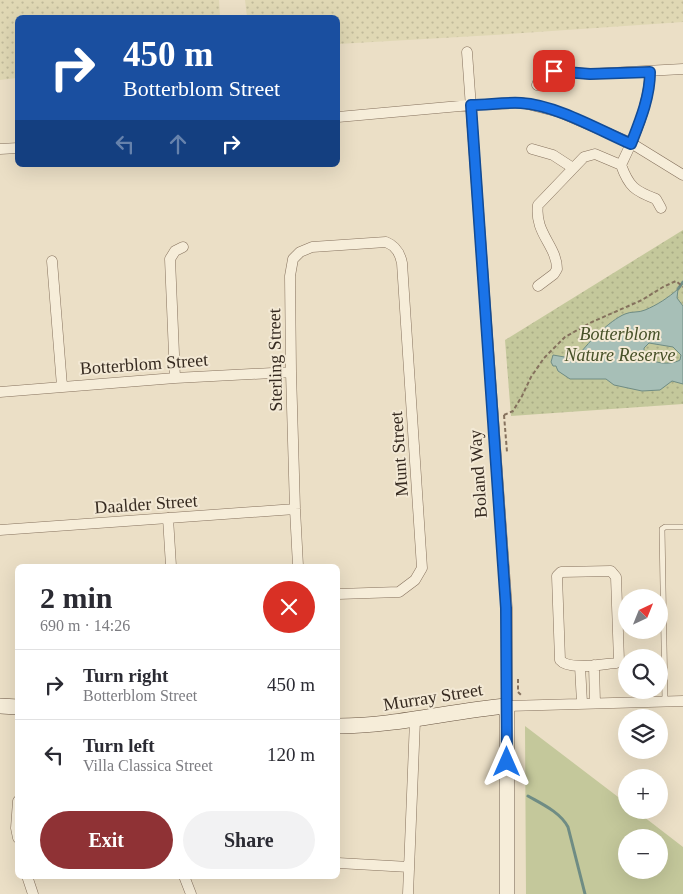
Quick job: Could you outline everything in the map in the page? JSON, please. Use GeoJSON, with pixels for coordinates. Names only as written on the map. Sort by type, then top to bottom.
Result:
{"type":"FeatureCollection","features":[{"type":"Feature","properties":{"kind":"street","name":"Boland Way"},"geometry":{"type":"LineString","coordinates":[[467,52],[506,608],[507,894]]}},
{"type":"Feature","properties":{"kind":"street"},"geometry":{"type":"LineString","coordinates":[[537,85],[544,73],[554,71],[590,74],[683,69]]}},
{"type":"Feature","properties":{"kind":"street"},"geometry":{"type":"LineString","coordinates":[[650,72],[648,91],[640,120],[621,165],[625,176],[636,191],[656,199],[661,208]]}},
{"type":"Feature","properties":{"kind":"street"},"geometry":{"type":"LineString","coordinates":[[340,117],[471,105],[522,103],[559,112],[631,144],[683,174]]}},
{"type":"Feature","properties":{"kind":"street"},"geometry":{"type":"LineString","coordinates":[[0,150],[15,148]]}},
{"type":"Feature","properties":{"kind":"street"},"geometry":{"type":"LineString","coordinates":[[532,149],[553,155],[573,168]]}},
{"type":"Feature","properties":{"kind":"street"},"geometry":{"type":"LineString","coordinates":[[538,286],[554,274],[557,269],[555,260],[539,227],[538,205],[584,157],[595,154],[621,165]]}},
{"type":"Feature","properties":{"kind":"street","name":"Sterling Street"},"geometry":{"type":"LineString","coordinates":[[298,564],[291,372],[291,266],[295,256],[305,249],[312,247],[379,241],[393,245]]}},
{"type":"Feature","properties":{"kind":"street","name":"Munt Street"},"geometry":{"type":"LineString","coordinates":[[340,594],[399,592],[415,580],[422,568],[402,262],[399,252],[393,245]]}},
{"type":"Feature","properties":{"kind":"street"},"geometry":{"type":"LineString","coordinates":[[175,378],[170,259],[175,251],[183,247]]}},
{"type":"Feature","properties":{"kind":"street"},"geometry":{"type":"LineString","coordinates":[[52,261],[62,386]]}},
{"type":"Feature","properties":{"kind":"street","name":"Botterblom Street"},"geometry":{"type":"LineString","coordinates":[[0,392],[175,378],[291,372]]}},
{"type":"Feature","properties":{"kind":"street","name":"Daalder Street"},"geometry":{"type":"LineString","coordinates":[[0,530],[295,509]]}},
{"type":"Feature","properties":{"kind":"street"},"geometry":{"type":"LineString","coordinates":[[168,518],[171,564]]}},
{"type":"Feature","properties":{"kind":"street"},"geometry":{"type":"LineString","coordinates":[[611,571],[616,577],[619,661],[616,663],[580,666],[565,665],[560,660],[557,576],[561,572],[611,571]]}},
{"type":"Feature","properties":{"kind":"street"},"geometry":{"type":"LineString","coordinates":[[594,665],[595,703]]}},
{"type":"Feature","properties":{"kind":"street"},"geometry":{"type":"LineString","coordinates":[[580,666],[582,704]]}},
{"type":"Feature","properties":{"kind":"street","name":"Murray Street"},"geometry":{"type":"LineString","coordinates":[[340,726],[415,720],[476,709],[507,706],[683,701]]}},
{"type":"Feature","properties":{"kind":"street"},"geometry":{"type":"LineString","coordinates":[[0,706],[15,707]]}},
{"type":"Feature","properties":{"kind":"street"},"geometry":{"type":"LineString","coordinates":[[408,894],[415,720]]}},
{"type":"Feature","properties":{"kind":"street"},"geometry":{"type":"LineString","coordinates":[[340,863],[409,867]]}},
{"type":"Feature","properties":{"kind":"street"},"geometry":{"type":"LineString","coordinates":[[28,879],[33,894]]}},
{"type":"Feature","properties":{"kind":"street"},"geometry":{"type":"LineString","coordinates":[[185,879],[191,894]]}},
{"type":"Feature","properties":{"kind":"lane"},"geometry":{"type":"LineString","coordinates":[[664,701],[662,529],[665,526],[683,527]]}},
{"type":"Feature","properties":{"kind":"path"},"geometry":{"type":"LineString","coordinates":[[493,418],[513,411],[544,358],[565,338],[592,322],[642,300],[663,286],[676,281],[683,287]]}},
{"type":"Feature","properties":{"kind":"path"},"geometry":{"type":"LineString","coordinates":[[504,415],[507,453]]}},
{"type":"Feature","properties":{"kind":"path"},"geometry":{"type":"LineString","coordinates":[[518,672],[518,692],[521,696],[529,698]]}},
{"type":"Feature","properties":{"kind":"shaded area"},"geometry":{"type":"Polygon","coordinates":[[[0,0],[219,0],[220,15],[15,15],[15,78],[0,80],[0,0]]]}},
{"type":"Feature","properties":{"kind":"shaded area"},"geometry":{"type":"Polygon","coordinates":[[[245,0],[683,0],[683,22],[340,44],[340,15],[247,15],[245,0]]]}},
{"type":"Feature","properties":{"kind":"green space","name":"Botterblom Nature Reserve"},"geometry":{"type":"Polygon","coordinates":[[[683,230],[683,404],[511,416],[505,340],[683,230]]]}},
{"type":"Feature","properties":{"kind":"green space"},"geometry":{"type":"Polygon","coordinates":[[[525,726],[618,797],[618,819],[647,819],[660,829],[618,829],[618,879],[668,879],[668,835],[683,847],[683,894],[526,894],[525,726]]]}},
{"type":"Feature","properties":{"kind":"water"},"geometry":{"type":"Polygon","coordinates":[[[678,289],[677,298],[683,306],[683,384],[672,381],[660,390],[642,391],[614,385],[606,379],[570,379],[558,371],[556,366],[553,366],[551,362],[553,355],[576,359],[605,327],[619,317],[627,313],[643,311],[662,301],[678,289]],[[649,343],[644,348],[645,353],[652,360],[670,363],[680,360],[681,355],[673,347],[649,343]]]}},
{"type":"Feature","properties":{"kind":"waterway"},"geometry":{"type":"LineString","coordinates":[[678,289],[683,282]]}},
{"type":"Feature","properties":{"kind":"waterway"},"geometry":{"type":"LineString","coordinates":[[528,796],[556,813],[568,827],[585,894]]}},
{"type":"Feature","properties":{"kind":"route"},"geometry":{"type":"LineString","coordinates":[[507,762],[506,608],[471,105],[522,103],[559,112],[631,144],[650,85],[650,72],[590,74],[554,71]]}}]}
